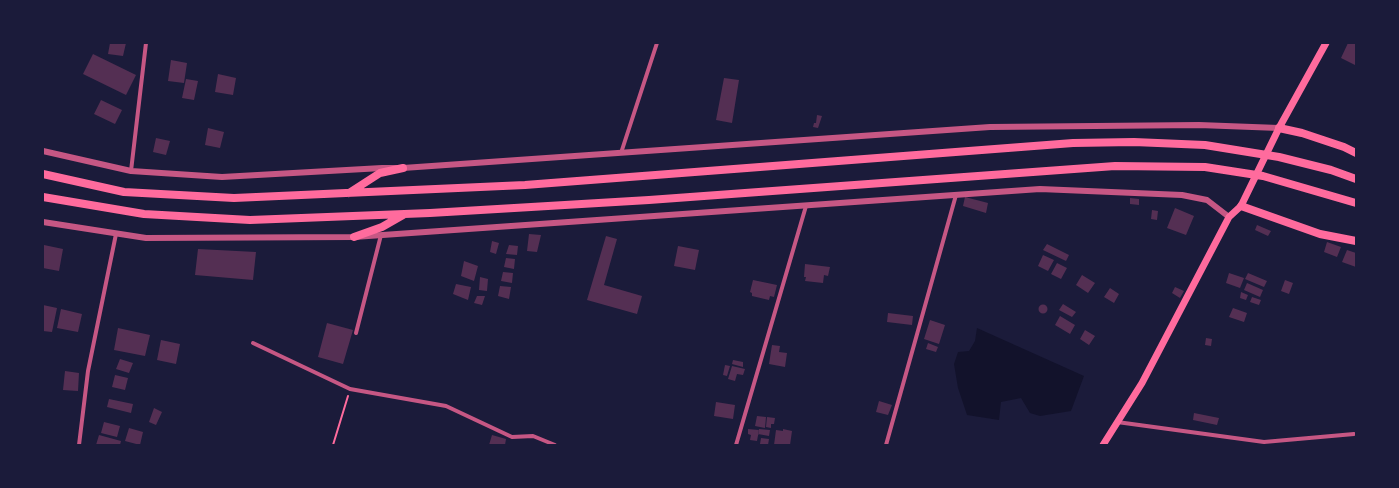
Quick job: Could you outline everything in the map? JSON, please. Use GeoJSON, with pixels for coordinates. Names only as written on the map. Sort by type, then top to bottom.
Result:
{"type":"FeatureCollection","features":[{"type":"Feature","properties":{"kind":"highway"},"geometry":{"type":"LineString","coordinates":[[1279,128],[1302,133],[1344,147],[1356,153]]}},
{"type":"Feature","properties":{"kind":"highway"},"geometry":{"type":"LineString","coordinates":[[43,174],[124,192],[234,198],[526,185],[1073,143],[1141,142],[1205,145],[1293,160],[1331,170],[1356,179]]}},
{"type":"Feature","properties":{"kind":"highway"},"geometry":{"type":"LineString","coordinates":[[43,197],[144,214],[250,220],[406,214],[650,200],[1115,166],[1205,167],[1229,170],[1263,176],[1356,203]]}},
{"type":"Feature","properties":{"kind":"highway"},"geometry":{"type":"LineString","coordinates":[[349,193],[380,173],[403,168]]}},
{"type":"Feature","properties":{"kind":"highway"},"geometry":{"type":"LineString","coordinates":[[1241,206],[1320,234],[1356,241]]}},
{"type":"Feature","properties":{"kind":"highway"},"geometry":{"type":"LineString","coordinates":[[354,237],[382,227],[406,214]]}},
{"type":"Feature","properties":{"kind":"main road"},"geometry":{"type":"LineString","coordinates":[[1103,445],[1116,422],[1142,383],[1229,217],[1241,206],[1279,128],[1326,43]]}},
{"type":"Feature","properties":{"kind":"street"},"geometry":{"type":"LineString","coordinates":[[131,171],[146,43]]}},
{"type":"Feature","properties":{"kind":"street"},"geometry":{"type":"LineString","coordinates":[[621,153],[657,43]]}},
{"type":"Feature","properties":{"kind":"street"},"geometry":{"type":"LineString","coordinates":[[43,150],[131,171],[222,178],[403,168],[990,127],[1199,124],[1279,128]]}},
{"type":"Feature","properties":{"kind":"street"},"geometry":{"type":"LineString","coordinates":[[43,222],[146,238],[354,237],[1040,189],[1182,195],[1207,200],[1229,217]]}},
{"type":"Feature","properties":{"kind":"street"},"geometry":{"type":"LineString","coordinates":[[886,445],[956,195]]}},
{"type":"Feature","properties":{"kind":"street"},"geometry":{"type":"LineString","coordinates":[[736,445],[806,206]]}},
{"type":"Feature","properties":{"kind":"street"},"geometry":{"type":"LineString","coordinates":[[79,445],[88,371],[116,234]]}},
{"type":"Feature","properties":{"kind":"street"},"geometry":{"type":"LineString","coordinates":[[356,333],[381,235]]}},
{"type":"Feature","properties":{"kind":"street"},"geometry":{"type":"LineString","coordinates":[[253,343],[350,389],[446,406],[512,437],[533,436],[555,445]]}},
{"type":"Feature","properties":{"kind":"street"},"geometry":{"type":"LineString","coordinates":[[1116,422],[1264,442],[1354,434]]}},
{"type":"Feature","properties":{"kind":"path"},"geometry":{"type":"LineString","coordinates":[[333,445],[350,389]]}},
{"type":"Feature","properties":{"kind":"shaded area"},"geometry":{"type":"Polygon","coordinates":[[[977,328],[1084,376],[1071,411],[1040,416],[1030,413],[1021,398],[1001,402],[999,420],[967,415],[958,388],[954,364],[958,352],[969,351],[975,341],[977,328]]]}},
{"type":"Feature","properties":{"kind":"building"},"geometry":{"type":"Polygon","coordinates":[[[110,43],[126,43],[123,56],[108,54],[110,43]]]}},
{"type":"Feature","properties":{"kind":"building"},"geometry":{"type":"Polygon","coordinates":[[[1348,43],[1356,43],[1355,65],[1341,58],[1348,43]]]}},
{"type":"Feature","properties":{"kind":"building"},"geometry":{"type":"Polygon","coordinates":[[[93,54],[136,75],[126,95],[83,74],[93,54]]]}},
{"type":"Feature","properties":{"kind":"building"},"geometry":{"type":"Polygon","coordinates":[[[171,60],[187,63],[184,83],[168,81],[171,60]]]}},
{"type":"Feature","properties":{"kind":"building"},"geometry":{"type":"Polygon","coordinates":[[[218,74],[236,78],[233,95],[215,92],[218,74]]]}},
{"type":"Feature","properties":{"kind":"building"},"geometry":{"type":"Polygon","coordinates":[[[724,78],[739,80],[732,123],[716,120],[724,78]]]}},
{"type":"Feature","properties":{"kind":"building"},"geometry":{"type":"Polygon","coordinates":[[[186,79],[198,81],[194,100],[182,98],[186,79]]]}},
{"type":"Feature","properties":{"kind":"building"},"geometry":{"type":"Polygon","coordinates":[[[101,100],[122,110],[115,124],[94,114],[101,100]]]}},
{"type":"Feature","properties":{"kind":"building"},"geometry":{"type":"Polygon","coordinates":[[[817,115],[822,116],[818,128],[813,127],[814,123],[816,123],[817,115]]]}},
{"type":"Feature","properties":{"kind":"building"},"geometry":{"type":"Polygon","coordinates":[[[208,128],[224,132],[220,148],[205,145],[208,128]]]}},
{"type":"Feature","properties":{"kind":"building"},"geometry":{"type":"Polygon","coordinates":[[[156,138],[170,141],[166,155],[153,152],[156,138]]]}},
{"type":"Feature","properties":{"kind":"building"},"geometry":{"type":"Polygon","coordinates":[[[965,197],[988,203],[986,213],[963,206],[965,197]]]}},
{"type":"Feature","properties":{"kind":"building"},"geometry":{"type":"Polygon","coordinates":[[[1130,198],[1139,199],[1139,205],[1130,204],[1130,198]]]}},
{"type":"Feature","properties":{"kind":"building"},"geometry":{"type":"Polygon","coordinates":[[[1175,208],[1194,216],[1186,235],[1167,228],[1175,208]]]}},
{"type":"Feature","properties":{"kind":"building"},"geometry":{"type":"Polygon","coordinates":[[[1152,210],[1158,211],[1157,220],[1151,219],[1152,210]]]}},
{"type":"Feature","properties":{"kind":"building"},"geometry":{"type":"Polygon","coordinates":[[[1257,225],[1271,231],[1268,236],[1255,230],[1257,225]]]}},
{"type":"Feature","properties":{"kind":"building"},"geometry":{"type":"Polygon","coordinates":[[[529,234],[541,235],[537,252],[527,251],[529,234]]]}},
{"type":"Feature","properties":{"kind":"building"},"geometry":{"type":"Polygon","coordinates":[[[606,236],[617,239],[604,285],[642,296],[637,314],[587,300],[606,236]]]}},
{"type":"Feature","properties":{"kind":"building"},"geometry":{"type":"Polygon","coordinates":[[[492,241],[499,243],[496,254],[490,252],[492,241]]]}},
{"type":"Feature","properties":{"kind":"building"},"geometry":{"type":"Polygon","coordinates":[[[1327,242],[1341,247],[1337,257],[1324,252],[1327,242]]]}},
{"type":"Feature","properties":{"kind":"building"},"geometry":{"type":"Polygon","coordinates":[[[1047,244],[1069,255],[1066,261],[1043,250],[1047,244]]]}},
{"type":"Feature","properties":{"kind":"building"},"geometry":{"type":"Polygon","coordinates":[[[44,245],[63,249],[59,271],[43,268],[44,245]]]}},
{"type":"Feature","properties":{"kind":"building"},"geometry":{"type":"Polygon","coordinates":[[[509,245],[518,246],[517,255],[506,254],[509,245]]]}},
{"type":"Feature","properties":{"kind":"building"},"geometry":{"type":"Polygon","coordinates":[[[678,246],[699,250],[695,270],[674,266],[678,246]]]}},
{"type":"Feature","properties":{"kind":"building"},"geometry":{"type":"Polygon","coordinates":[[[198,249],[256,252],[253,280],[195,275],[198,249]]]}},
{"type":"Feature","properties":{"kind":"building"},"geometry":{"type":"Polygon","coordinates":[[[1347,250],[1356,253],[1356,267],[1342,262],[1347,250]]]}},
{"type":"Feature","properties":{"kind":"building"},"geometry":{"type":"Polygon","coordinates":[[[1043,255],[1054,260],[1048,271],[1038,266],[1043,255]]]}},
{"type":"Feature","properties":{"kind":"building"},"geometry":{"type":"Polygon","coordinates":[[[506,258],[515,259],[514,269],[504,267],[506,258]]]}},
{"type":"Feature","properties":{"kind":"building"},"geometry":{"type":"Polygon","coordinates":[[[464,261],[478,266],[474,281],[461,276],[464,261]]]}},
{"type":"Feature","properties":{"kind":"building"},"geometry":{"type":"Polygon","coordinates":[[[1057,263],[1067,268],[1061,279],[1051,274],[1057,263]]]}},
{"type":"Feature","properties":{"kind":"building"},"geometry":{"type":"Polygon","coordinates":[[[805,264],[830,267],[828,276],[824,275],[823,283],[805,281],[805,264]]]}},
{"type":"Feature","properties":{"kind":"building"},"geometry":{"type":"Polygon","coordinates":[[[503,272],[513,273],[512,283],[501,281],[503,272]]]}},
{"type":"Feature","properties":{"kind":"building"},"geometry":{"type":"Polygon","coordinates":[[[1229,273],[1244,278],[1240,288],[1226,283],[1229,273]]]}},
{"type":"Feature","properties":{"kind":"building"},"geometry":{"type":"Polygon","coordinates":[[[1248,273],[1267,281],[1264,287],[1245,279],[1248,273]]]}},
{"type":"Feature","properties":{"kind":"building"},"geometry":{"type":"Polygon","coordinates":[[[1082,275],[1095,283],[1088,293],[1076,285],[1082,275]]]}},
{"type":"Feature","properties":{"kind":"building"},"geometry":{"type":"Polygon","coordinates":[[[480,277],[488,279],[487,291],[479,290],[480,277]]]}},
{"type":"Feature","properties":{"kind":"building"},"geometry":{"type":"Polygon","coordinates":[[[753,280],[777,285],[774,297],[770,296],[769,300],[752,296],[752,293],[750,292],[753,280]]]}},
{"type":"Feature","properties":{"kind":"building"},"geometry":{"type":"Polygon","coordinates":[[[1285,280],[1293,283],[1289,294],[1281,291],[1285,280]]]}},
{"type":"Feature","properties":{"kind":"building"},"geometry":{"type":"Polygon","coordinates":[[[1247,283],[1263,290],[1260,297],[1244,290],[1247,283]]]}},
{"type":"Feature","properties":{"kind":"building"},"geometry":{"type":"Polygon","coordinates":[[[456,284],[471,287],[468,300],[453,294],[456,284]]]}},
{"type":"Feature","properties":{"kind":"building"},"geometry":{"type":"Polygon","coordinates":[[[500,286],[511,287],[509,299],[498,296],[500,286]]]}},
{"type":"Feature","properties":{"kind":"building"},"geometry":{"type":"Polygon","coordinates":[[[1175,287],[1184,291],[1180,298],[1172,293],[1175,287]]]}},
{"type":"Feature","properties":{"kind":"building"},"geometry":{"type":"Polygon","coordinates":[[[1110,288],[1119,294],[1114,303],[1104,297],[1110,288]]]}},
{"type":"Feature","properties":{"kind":"building"},"geometry":{"type":"Polygon","coordinates":[[[1241,292],[1248,295],[1246,300],[1240,298],[1241,292]]]}},
{"type":"Feature","properties":{"kind":"building"},"geometry":{"type":"Polygon","coordinates":[[[477,296],[485,296],[482,305],[474,303],[477,296]]]}},
{"type":"Feature","properties":{"kind":"building"},"geometry":{"type":"Polygon","coordinates":[[[1252,297],[1261,300],[1259,305],[1250,302],[1252,297]]]}},
{"type":"Feature","properties":{"kind":"building"},"geometry":{"type":"Polygon","coordinates":[[[1043,304],[1048,309],[1043,314],[1038,309],[1043,304]]]}},
{"type":"Feature","properties":{"kind":"building"},"geometry":{"type":"Polygon","coordinates":[[[1063,304],[1076,312],[1072,317],[1059,310],[1063,304]]]}},
{"type":"Feature","properties":{"kind":"building"},"geometry":{"type":"Polygon","coordinates":[[[43,305],[57,308],[52,332],[43,331],[43,305]]]}},
{"type":"Feature","properties":{"kind":"building"},"geometry":{"type":"Polygon","coordinates":[[[1233,308],[1247,313],[1244,322],[1229,317],[1233,308]]]}},
{"type":"Feature","properties":{"kind":"building"},"geometry":{"type":"Polygon","coordinates":[[[61,309],[82,314],[78,332],[57,328],[61,309]]]}},
{"type":"Feature","properties":{"kind":"building"},"geometry":{"type":"Polygon","coordinates":[[[888,313],[913,316],[912,325],[887,322],[888,313]]]}},
{"type":"Feature","properties":{"kind":"building"},"geometry":{"type":"Polygon","coordinates":[[[1060,316],[1075,325],[1070,334],[1055,325],[1060,316]]]}},
{"type":"Feature","properties":{"kind":"building"},"geometry":{"type":"Polygon","coordinates":[[[930,320],[945,325],[939,344],[924,339],[930,320]]]}},
{"type":"Feature","properties":{"kind":"building"},"geometry":{"type":"Polygon","coordinates":[[[327,323],[353,330],[343,364],[318,357],[327,323]]]}},
{"type":"Feature","properties":{"kind":"building"},"geometry":{"type":"Polygon","coordinates":[[[118,328],[150,335],[145,356],[114,350],[118,328]]]}},
{"type":"Feature","properties":{"kind":"building"},"geometry":{"type":"Polygon","coordinates":[[[1085,330],[1095,336],[1089,345],[1080,339],[1085,330]]]}},
{"type":"Feature","properties":{"kind":"building"},"geometry":{"type":"Polygon","coordinates":[[[1206,338],[1212,339],[1211,346],[1205,345],[1206,338]]]}},
{"type":"Feature","properties":{"kind":"building"},"geometry":{"type":"Polygon","coordinates":[[[161,340],[180,344],[176,364],[157,360],[161,340]]]}},
{"type":"Feature","properties":{"kind":"building"},"geometry":{"type":"Polygon","coordinates":[[[928,343],[938,347],[936,352],[926,349],[928,343]]]}},
{"type":"Feature","properties":{"kind":"building"},"geometry":{"type":"Polygon","coordinates":[[[772,345],[780,346],[779,352],[787,353],[785,367],[769,364],[772,345]]]}},
{"type":"Feature","properties":{"kind":"building"},"geometry":{"type":"Polygon","coordinates":[[[120,359],[133,363],[129,373],[116,369],[120,359]]]}},
{"type":"Feature","properties":{"kind":"building"},"geometry":{"type":"Polygon","coordinates":[[[733,360],[743,362],[743,367],[732,364],[733,360]]]}},
{"type":"Feature","properties":{"kind":"building"},"geometry":{"type":"Polygon","coordinates":[[[725,365],[730,366],[727,376],[723,375],[725,365]]]}},
{"type":"Feature","properties":{"kind":"building"},"geometry":{"type":"Polygon","coordinates":[[[732,366],[745,369],[743,375],[737,374],[735,381],[728,379],[732,366]]]}},
{"type":"Feature","properties":{"kind":"building"},"geometry":{"type":"Polygon","coordinates":[[[65,371],[79,373],[78,391],[63,390],[65,371]]]}},
{"type":"Feature","properties":{"kind":"building"},"geometry":{"type":"Polygon","coordinates":[[[115,375],[128,378],[125,390],[112,387],[115,375]]]}},
{"type":"Feature","properties":{"kind":"building"},"geometry":{"type":"Polygon","coordinates":[[[109,399],[133,404],[131,413],[107,407],[109,399]]]}},
{"type":"Feature","properties":{"kind":"building"},"geometry":{"type":"Polygon","coordinates":[[[879,401],[892,405],[888,415],[876,412],[879,401]]]}},
{"type":"Feature","properties":{"kind":"building"},"geometry":{"type":"Polygon","coordinates":[[[716,402],[735,405],[733,419],[714,416],[716,402]]]}},
{"type":"Feature","properties":{"kind":"building"},"geometry":{"type":"Polygon","coordinates":[[[154,408],[162,412],[156,425],[149,422],[154,408]]]}},
{"type":"Feature","properties":{"kind":"building"},"geometry":{"type":"Polygon","coordinates":[[[1194,413],[1219,418],[1217,425],[1193,420],[1194,413]]]}},
{"type":"Feature","properties":{"kind":"building"},"geometry":{"type":"Polygon","coordinates":[[[757,416],[766,417],[765,428],[755,426],[757,416]]]}},
{"type":"Feature","properties":{"kind":"building"},"geometry":{"type":"Polygon","coordinates":[[[767,417],[775,418],[774,424],[771,424],[771,428],[766,427],[767,417]]]}},
{"type":"Feature","properties":{"kind":"building"},"geometry":{"type":"Polygon","coordinates":[[[104,422],[120,426],[117,437],[101,433],[104,422]]]}},
{"type":"Feature","properties":{"kind":"building"},"geometry":{"type":"Polygon","coordinates":[[[129,428],[143,432],[140,445],[125,441],[129,428]]]}},
{"type":"Feature","properties":{"kind":"building"},"geometry":{"type":"Polygon","coordinates":[[[748,429],[759,430],[757,441],[750,440],[751,435],[748,434],[748,429]]]}},
{"type":"Feature","properties":{"kind":"building"},"geometry":{"type":"Polygon","coordinates":[[[759,429],[770,430],[769,436],[758,434],[759,429]]]}},
{"type":"Feature","properties":{"kind":"building"},"geometry":{"type":"Polygon","coordinates":[[[783,429],[792,431],[790,445],[774,445],[776,430],[783,431],[783,429]]]}},
{"type":"Feature","properties":{"kind":"building"},"geometry":{"type":"Polygon","coordinates":[[[99,435],[121,441],[120,445],[96,445],[99,435]]]}},
{"type":"Feature","properties":{"kind":"building"},"geometry":{"type":"Polygon","coordinates":[[[492,435],[506,439],[505,445],[489,445],[492,435]]]}},
{"type":"Feature","properties":{"kind":"building"},"geometry":{"type":"Polygon","coordinates":[[[761,438],[769,439],[768,445],[760,444],[761,438]]]}}]}
